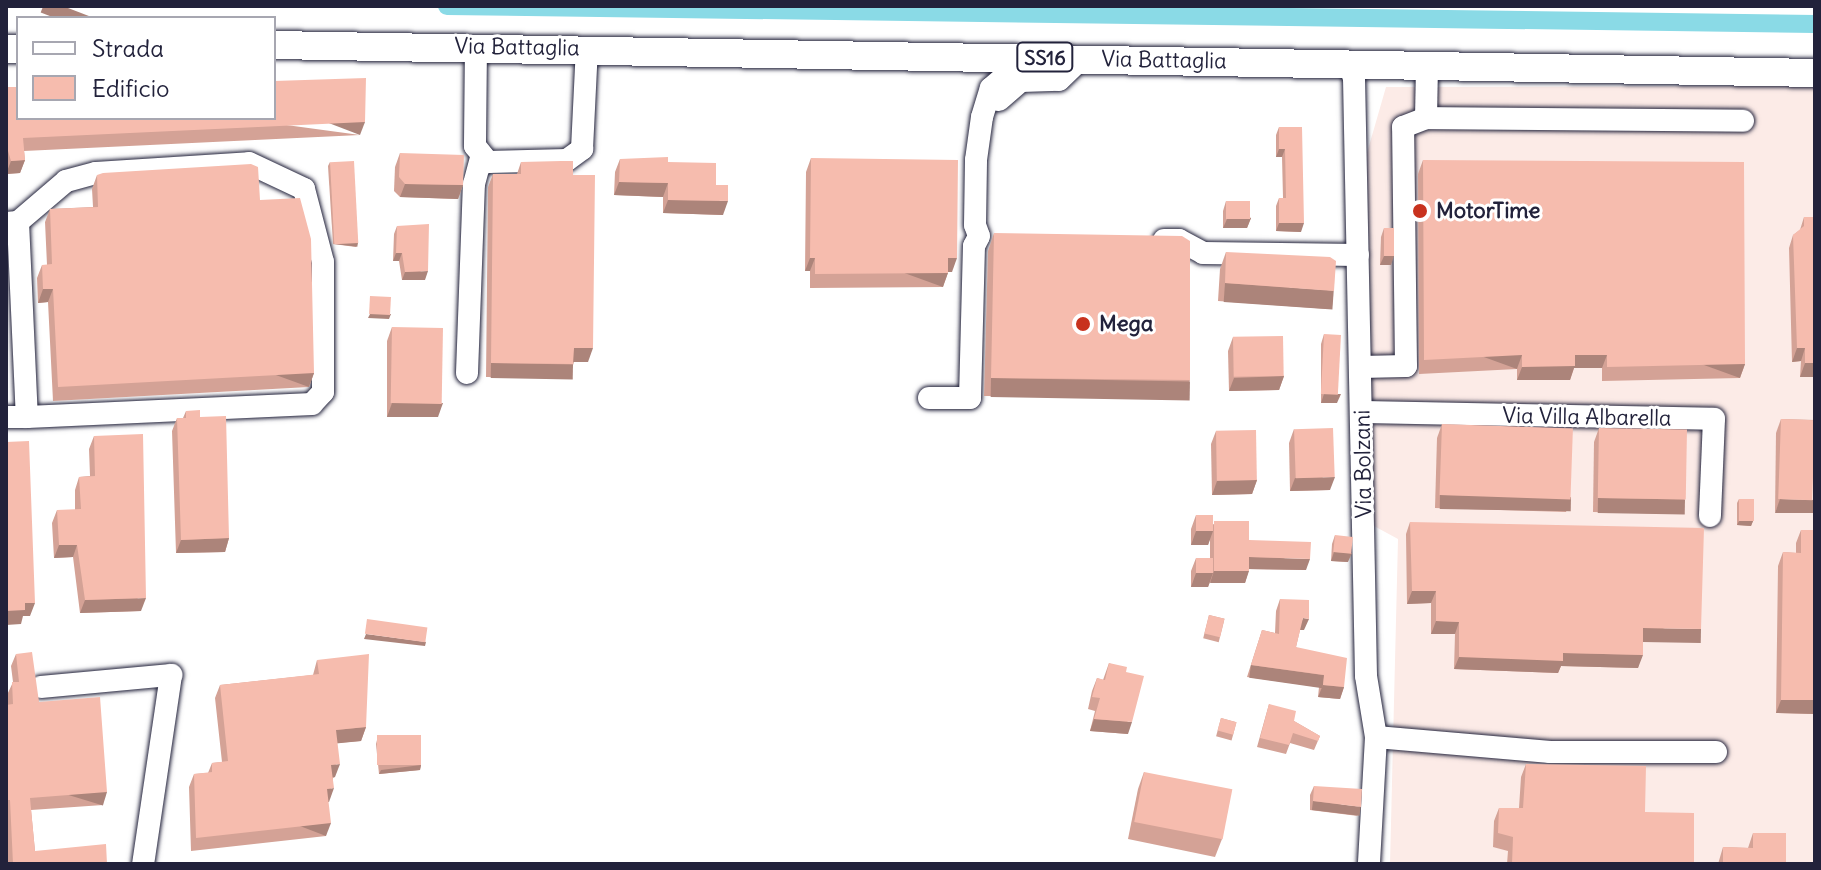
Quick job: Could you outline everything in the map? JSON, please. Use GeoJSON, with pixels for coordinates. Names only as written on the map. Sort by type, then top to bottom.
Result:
{"type":"FeatureCollection","features":[{"type":"Feature","properties":{"kind":"main road","name":"Via Battaglia"},"geometry":{"type":"LineString","coordinates":[[276,45],[1028,56],[1815,73]]}},
{"type":"Feature","properties":{"kind":"street"},"geometry":{"type":"LineString","coordinates":[[476,46],[475,146],[488,162],[567,160],[582,149],[587,48]]}},
{"type":"Feature","properties":{"kind":"street"},"geometry":{"type":"LineString","coordinates":[[929,398],[970,398],[974,246],[979,236],[975,225],[979,136],[988,96],[982,73],[965,55]]}},
{"type":"Feature","properties":{"kind":"street"},"geometry":{"type":"LineString","coordinates":[[988,96],[1028,56]]}},
{"type":"Feature","properties":{"kind":"street"},"geometry":{"type":"LineString","coordinates":[[979,136],[1013,85],[1059,80],[1082,58]]}},
{"type":"Feature","properties":{"kind":"street","name":"Via Bolzani"},"geometry":{"type":"LineString","coordinates":[[1349,65],[1354,78],[1366,676],[1376,737],[1369,864]]}},
{"type":"Feature","properties":{"kind":"street"},"geometry":{"type":"LineString","coordinates":[[1426,118],[1427,66]]}},
{"type":"Feature","properties":{"kind":"street"},"geometry":{"type":"LineString","coordinates":[[1361,367],[1406,366],[1403,127],[1426,118],[1743,121]]}},
{"type":"Feature","properties":{"kind":"street"},"geometry":{"type":"LineString","coordinates":[[467,373],[474,184],[482,155]]}},
{"type":"Feature","properties":{"kind":"street"},"geometry":{"type":"LineString","coordinates":[[249,163],[304,189],[323,262],[323,392],[312,404],[16,417],[12,222],[66,181],[96,173],[249,163]]}},
{"type":"Feature","properties":{"kind":"street"},"geometry":{"type":"LineString","coordinates":[[979,236],[1004,239]]}},
{"type":"Feature","properties":{"kind":"street"},"geometry":{"type":"LineString","coordinates":[[1147,240],[1179,240],[1203,253],[1358,255]]}},
{"type":"Feature","properties":{"kind":"street","name":"Via Villa Albarella"},"geometry":{"type":"LineString","coordinates":[[1362,412],[1714,419],[1710,516]]}},
{"type":"Feature","properties":{"kind":"street"},"geometry":{"type":"LineString","coordinates":[[41,687],[171,675],[143,864]]}},
{"type":"Feature","properties":{"kind":"street"},"geometry":{"type":"LineString","coordinates":[[1376,737],[1550,752],[1716,752]]}},
{"type":"Feature","properties":{"kind":"shaded area"},"geometry":{"type":"Polygon","coordinates":[[[1815,86],[1815,864],[1390,864],[1398,539],[1374,526],[1367,153],[1386,87],[1815,86]]]}},
{"type":"Feature","properties":{"kind":"building"},"geometry":{"type":"Polygon","coordinates":[[[366,78],[365,122],[23,138],[25,160],[11,161],[6,144],[6,87],[16,87],[16,120],[276,120],[276,81],[366,78]]]}},
{"type":"Feature","properties":{"kind":"building"},"geometry":{"type":"Polygon","coordinates":[[[1279,127],[1302,127],[1304,223],[1279,223],[1279,198],[1286,198],[1285,149],[1279,149],[1279,127]]]}},
{"type":"Feature","properties":{"kind":"building"},"geometry":{"type":"Polygon","coordinates":[[[400,153],[464,155],[463,185],[405,184],[399,177],[400,153]]]}},
{"type":"Feature","properties":{"kind":"building"},"geometry":{"type":"Polygon","coordinates":[[[668,157],[668,162],[716,163],[716,185],[728,185],[728,201],[668,200],[668,183],[619,182],[620,159],[668,157]]]}},
{"type":"Feature","properties":{"kind":"building"},"geometry":{"type":"Polygon","coordinates":[[[811,158],[958,160],[957,258],[948,258],[948,273],[815,274],[815,258],[810,258],[811,158]]]}},
{"type":"Feature","properties":{"kind":"building"},"geometry":{"type":"Polygon","coordinates":[[[1423,160],[1744,162],[1745,364],[1607,367],[1607,355],[1575,355],[1575,366],[1522,367],[1522,355],[1424,360],[1423,160]]]}},
{"type":"Feature","properties":{"kind":"building"},"geometry":{"type":"Polygon","coordinates":[[[354,161],[358,243],[334,244],[330,162],[354,161]]]}},
{"type":"Feature","properties":{"kind":"building"},"geometry":{"type":"Polygon","coordinates":[[[573,161],[573,175],[595,175],[593,348],[574,348],[573,364],[491,363],[493,174],[521,174],[521,162],[573,161]]]}},
{"type":"Feature","properties":{"kind":"building"},"geometry":{"type":"Polygon","coordinates":[[[251,164],[258,167],[260,200],[300,198],[311,239],[314,373],[58,387],[53,289],[43,289],[42,265],[52,264],[50,209],[98,207],[97,175],[103,173],[251,164]]]}},
{"type":"Feature","properties":{"kind":"building"},"geometry":{"type":"Polygon","coordinates":[[[1226,201],[1250,201],[1250,219],[1226,219],[1226,201]]]}},
{"type":"Feature","properties":{"kind":"building"},"geometry":{"type":"Polygon","coordinates":[[[1804,217],[1815,217],[1815,363],[1805,363],[1805,348],[1797,348],[1793,235],[1804,226],[1804,217]]]}},
{"type":"Feature","properties":{"kind":"building"},"geometry":{"type":"Polygon","coordinates":[[[429,224],[428,271],[405,272],[402,253],[396,253],[397,226],[429,224]]]}},
{"type":"Feature","properties":{"kind":"building"},"geometry":{"type":"Polygon","coordinates":[[[1384,228],[1394,228],[1394,256],[1384,256],[1384,228]]]}},
{"type":"Feature","properties":{"kind":"building","name":"Mega"},"geometry":{"type":"Polygon","coordinates":[[[994,233],[1182,236],[1190,241],[1190,380],[991,378],[994,233]]]}},
{"type":"Feature","properties":{"kind":"building"},"geometry":{"type":"Polygon","coordinates":[[[1226,252],[1330,257],[1336,261],[1334,291],[1225,283],[1226,252]]]}},
{"type":"Feature","properties":{"kind":"building"},"geometry":{"type":"Polygon","coordinates":[[[370,296],[391,297],[390,315],[369,314],[370,296]]]}},
{"type":"Feature","properties":{"kind":"building"},"geometry":{"type":"Polygon","coordinates":[[[392,327],[443,328],[442,404],[391,403],[392,327]]]}},
{"type":"Feature","properties":{"kind":"building"},"geometry":{"type":"Polygon","coordinates":[[[1324,334],[1341,335],[1338,395],[1321,394],[1324,334]]]}},
{"type":"Feature","properties":{"kind":"building"},"geometry":{"type":"Polygon","coordinates":[[[1283,336],[1284,376],[1234,377],[1233,337],[1283,336]]]}},
{"type":"Feature","properties":{"kind":"building"},"geometry":{"type":"Polygon","coordinates":[[[200,410],[200,417],[226,416],[229,538],[181,540],[177,418],[186,418],[186,411],[200,410]]]}},
{"type":"Feature","properties":{"kind":"building"},"geometry":{"type":"Polygon","coordinates":[[[1781,419],[1815,420],[1812,500],[1778,499],[1781,419]]]}},
{"type":"Feature","properties":{"kind":"building"},"geometry":{"type":"Polygon","coordinates":[[[1442,424],[1573,429],[1570,500],[1440,495],[1442,424]]]}},
{"type":"Feature","properties":{"kind":"building"},"geometry":{"type":"Polygon","coordinates":[[[1333,428],[1335,477],[1296,478],[1294,429],[1333,428]]]}},
{"type":"Feature","properties":{"kind":"building"},"geometry":{"type":"Polygon","coordinates":[[[1599,428],[1687,430],[1686,500],[1598,498],[1599,428]]]}},
{"type":"Feature","properties":{"kind":"building"},"geometry":{"type":"Polygon","coordinates":[[[1256,430],[1257,480],[1217,481],[1216,431],[1256,430]]]}},
{"type":"Feature","properties":{"kind":"building"},"geometry":{"type":"Polygon","coordinates":[[[143,434],[146,598],[85,600],[77,545],[59,545],[57,510],[81,509],[79,477],[95,476],[94,436],[143,434]]]}},
{"type":"Feature","properties":{"kind":"building"},"geometry":{"type":"Polygon","coordinates":[[[29,441],[35,603],[25,603],[25,610],[6,611],[6,442],[29,441]]]}},
{"type":"Feature","properties":{"kind":"building"},"geometry":{"type":"Polygon","coordinates":[[[1739,499],[1754,499],[1754,521],[1739,521],[1739,499]]]}},
{"type":"Feature","properties":{"kind":"building"},"geometry":{"type":"Polygon","coordinates":[[[1196,515],[1213,515],[1213,531],[1196,531],[1196,515]]]}},
{"type":"Feature","properties":{"kind":"building"},"geometry":{"type":"Polygon","coordinates":[[[1214,521],[1249,521],[1249,540],[1311,542],[1310,559],[1249,557],[1249,571],[1214,571],[1214,521]]]}},
{"type":"Feature","properties":{"kind":"building"},"geometry":{"type":"Polygon","coordinates":[[[1410,522],[1704,528],[1701,629],[1643,628],[1643,655],[1563,653],[1563,661],[1459,657],[1459,622],[1436,621],[1436,591],[1412,591],[1410,522]]]}},
{"type":"Feature","properties":{"kind":"building"},"geometry":{"type":"Polygon","coordinates":[[[1801,530],[1815,530],[1815,700],[1781,700],[1783,552],[1801,553],[1801,530]]]}},
{"type":"Feature","properties":{"kind":"building"},"geometry":{"type":"Polygon","coordinates":[[[1335,535],[1353,537],[1351,554],[1333,552],[1335,535]]]}},
{"type":"Feature","properties":{"kind":"building"},"geometry":{"type":"Polygon","coordinates":[[[1196,558],[1213,558],[1213,573],[1196,573],[1196,558]]]}},
{"type":"Feature","properties":{"kind":"building"},"geometry":{"type":"Polygon","coordinates":[[[1280,599],[1309,600],[1309,619],[1303,618],[1296,647],[1347,658],[1344,687],[1323,685],[1324,675],[1251,665],[1262,630],[1279,634],[1280,599]]]}},
{"type":"Feature","properties":{"kind":"building"},"geometry":{"type":"Polygon","coordinates":[[[1209,615],[1225,619],[1220,637],[1204,633],[1209,615]]]}},
{"type":"Feature","properties":{"kind":"building"},"geometry":{"type":"Polygon","coordinates":[[[367,619],[427,627],[425,642],[365,634],[367,619]]]}},
{"type":"Feature","properties":{"kind":"building"},"geometry":{"type":"Polygon","coordinates":[[[32,652],[39,702],[100,697],[107,792],[30,798],[35,851],[106,844],[107,864],[13,864],[10,800],[6,800],[6,705],[13,704],[12,682],[19,682],[16,654],[32,652]]]}},
{"type":"Feature","properties":{"kind":"building"},"geometry":{"type":"Polygon","coordinates":[[[369,654],[366,727],[336,730],[340,764],[331,765],[334,788],[327,789],[331,823],[196,838],[194,774],[212,772],[212,763],[228,761],[220,685],[319,674],[317,660],[369,654]]]}},
{"type":"Feature","properties":{"kind":"building"},"geometry":{"type":"Polygon","coordinates":[[[1109,663],[1127,667],[1126,672],[1144,676],[1132,722],[1094,719],[1100,698],[1092,697],[1097,678],[1105,680],[1109,663]]]}},
{"type":"Feature","properties":{"kind":"building"},"geometry":{"type":"Polygon","coordinates":[[[1269,704],[1296,711],[1294,721],[1320,736],[1318,741],[1293,733],[1289,745],[1260,738],[1269,704]]]}},
{"type":"Feature","properties":{"kind":"building"},"geometry":{"type":"Polygon","coordinates":[[[1221,718],[1236,722],[1233,735],[1218,731],[1221,718]]]}},
{"type":"Feature","properties":{"kind":"building"},"geometry":{"type":"Polygon","coordinates":[[[377,735],[421,735],[421,765],[377,765],[377,735]]]}},
{"type":"Feature","properties":{"kind":"building"},"geometry":{"type":"Polygon","coordinates":[[[1526,764],[1646,766],[1645,812],[1694,813],[1694,864],[1512,864],[1513,837],[1498,833],[1499,808],[1523,808],[1526,764]]]}},
{"type":"Feature","properties":{"kind":"building"},"geometry":{"type":"Polygon","coordinates":[[[1144,772],[1232,789],[1223,839],[1134,822],[1144,772]]]}},
{"type":"Feature","properties":{"kind":"building"},"geometry":{"type":"Polygon","coordinates":[[[1314,786],[1362,789],[1361,807],[1313,801],[1314,786]]]}},
{"type":"Feature","properties":{"kind":"building"},"geometry":{"type":"Polygon","coordinates":[[[1753,833],[1786,833],[1786,864],[1723,864],[1723,847],[1753,848],[1753,833]]]}},
{"type":"Feature","properties":{"kind":"waterway"},"geometry":{"type":"LineString","coordinates":[[447,6],[1815,24]]}},
{"type":"Feature","properties":{"kind":"place","name":"MotorTime"},"geometry":{"type":"Point","coordinates":[1420,211]}},
{"type":"Feature","properties":{"kind":"place","name":"Mega"},"geometry":{"type":"Point","coordinates":[1083,324]}}]}
